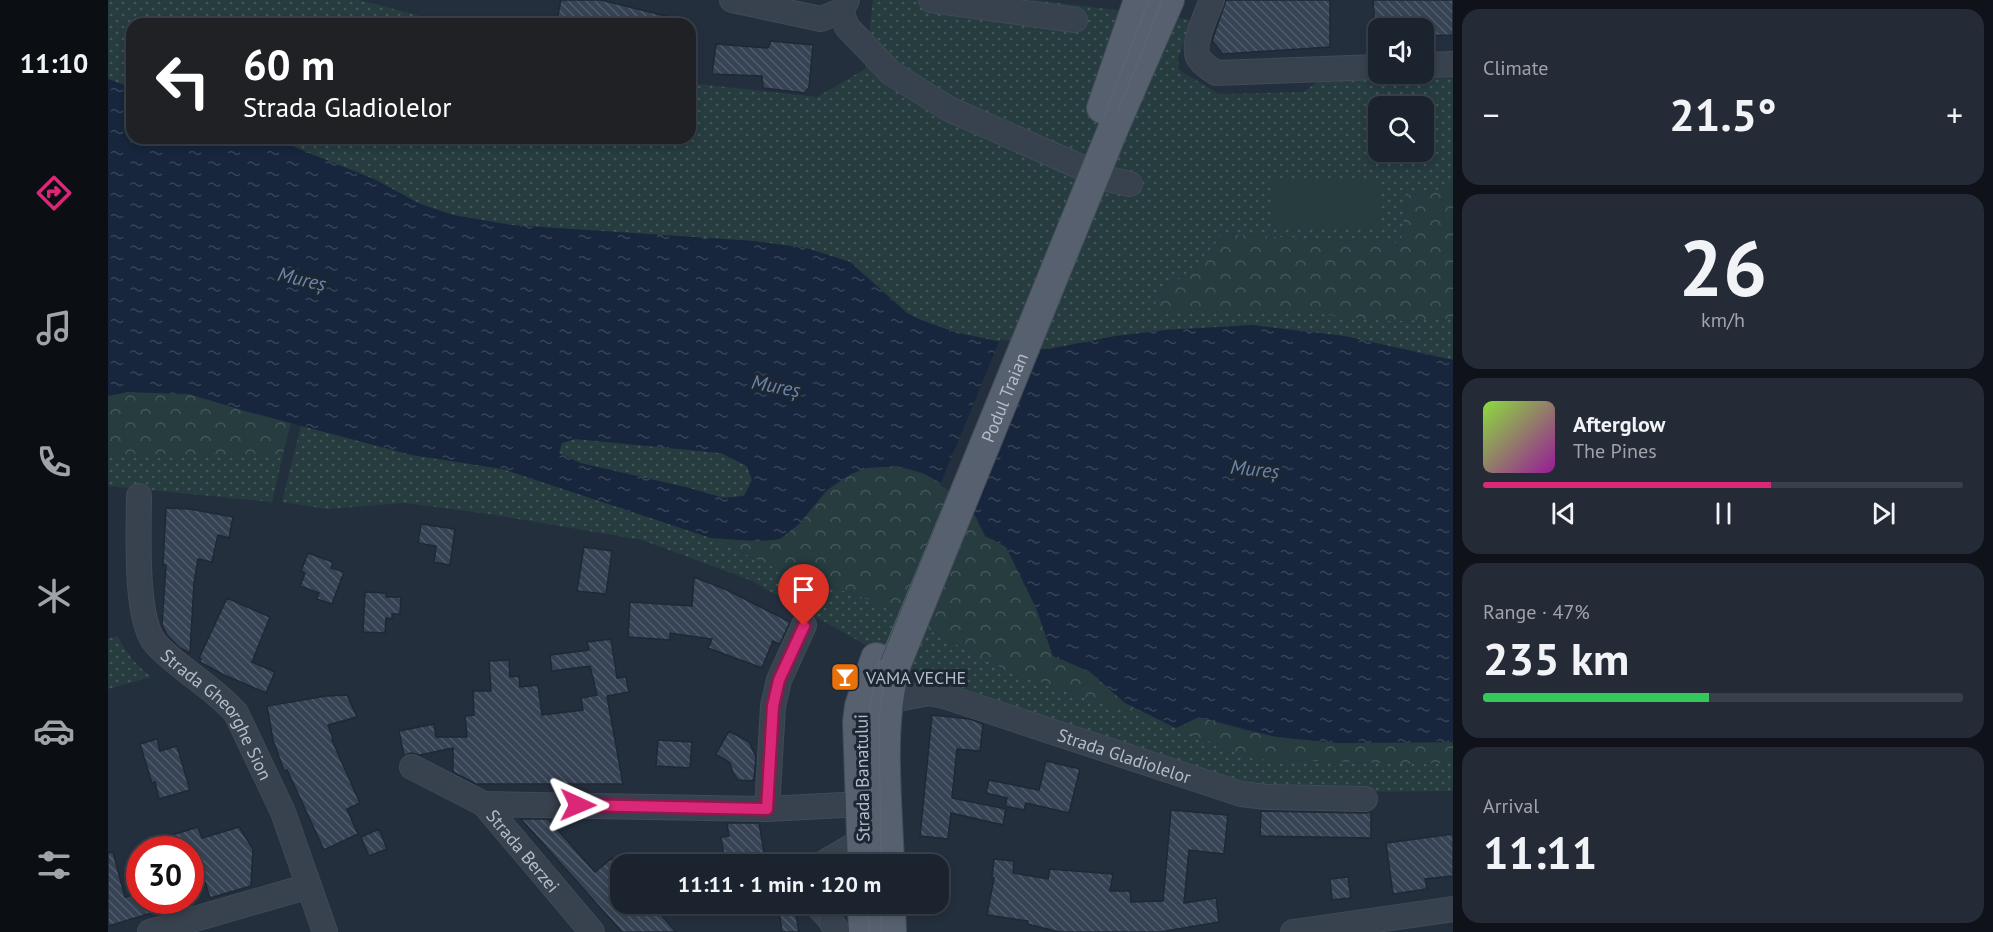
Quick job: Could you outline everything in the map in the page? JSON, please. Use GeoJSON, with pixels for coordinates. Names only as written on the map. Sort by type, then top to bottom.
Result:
{"type":"FeatureCollection","features":[{"type":"Feature","properties":{"kind":"main road"},"geometry":{"type":"LineString","coordinates":[[1105,125],[1139,0]]}},
{"type":"Feature","properties":{"kind":"main road"},"geometry":{"type":"LineString","coordinates":[[1105,125],[1169,0]]}},
{"type":"Feature","properties":{"kind":"main road","name":"Podul Traian"},"geometry":{"type":"LineString","coordinates":[[885,662],[1105,125]]}},
{"type":"Feature","properties":{"kind":"main road","name":"Strada Banatului"},"geometry":{"type":"LineString","coordinates":[[885,662],[889,854]]}},
{"type":"Feature","properties":{"kind":"main road","name":"Strada Banatului"},"geometry":{"type":"LineString","coordinates":[[863,852],[858,722],[860,706],[885,662]]}},
{"type":"Feature","properties":{"kind":"main road"},"geometry":{"type":"LineString","coordinates":[[863,914],[864,932]]}},
{"type":"Feature","properties":{"kind":"main road"},"geometry":{"type":"LineString","coordinates":[[890,914],[891,932]]}},
{"type":"Feature","properties":{"kind":"street"},"geometry":{"type":"LineString","coordinates":[[732,0],[836,10],[846,27],[891,73],[949,109],[1108,179],[1130,184]]}},
{"type":"Feature","properties":{"kind":"street"},"geometry":{"type":"LineString","coordinates":[[931,0],[1076,20]]}},
{"type":"Feature","properties":{"kind":"street"},"geometry":{"type":"LineString","coordinates":[[1212,0],[1198,39],[1197,50],[1198,57],[1216,73],[1368,67]]}},
{"type":"Feature","properties":{"kind":"street"},"geometry":{"type":"LineString","coordinates":[[1434,65],[1453,64]]}},
{"type":"Feature","properties":{"kind":"street","name":"Strada Gheorghe Sion"},"geometry":{"type":"LineString","coordinates":[[139,496],[141,583],[150,636],[169,656],[225,700],[236,713],[283,812],[325,932]]}},
{"type":"Feature","properties":{"kind":"street"},"geometry":{"type":"LineString","coordinates":[[767,809],[773,706],[779,680],[804,626]]}},
{"type":"Feature","properties":{"kind":"street","name":"Strada Gladiolelor"},"geometry":{"type":"LineString","coordinates":[[886,700],[929,693],[944,696],[1241,794],[1365,799]]}},
{"type":"Feature","properties":{"kind":"street","name":"Strada Berzei"},"geometry":{"type":"LineString","coordinates":[[412,767],[484,804],[581,929]]}},
{"type":"Feature","properties":{"kind":"street"},"geometry":{"type":"LineString","coordinates":[[484,804],[767,809],[861,804]]}},
{"type":"Feature","properties":{"kind":"street"},"geometry":{"type":"LineString","coordinates":[[150,932],[309,886]]}},
{"type":"Feature","properties":{"kind":"street"},"geometry":{"type":"LineString","coordinates":[[1293,932],[1453,909]]}},
{"type":"Feature","properties":{"kind":"green space"},"geometry":{"type":"Polygon","coordinates":[[[108,0],[359,0],[428,18],[126,18],[126,86],[108,79],[108,0]]]}},
{"type":"Feature","properties":{"kind":"green space"},"geometry":{"type":"Polygon","coordinates":[[[873,0],[1037,0],[1193,20],[1178,58],[1179,70],[1219,94],[1304,92],[1317,82],[1368,79],[1368,84],[1434,84],[1434,74],[1453,73],[1453,187],[1407,195],[1401,243],[1223,234],[1197,266],[1157,295],[1386,321],[1453,319],[1453,360],[1344,336],[1252,325],[1116,336],[1049,349],[1035,349],[954,332],[921,320],[907,313],[850,262],[806,248],[753,241],[511,225],[453,215],[420,204],[376,180],[287,144],[696,144],[696,84],[817,97],[865,69],[873,0]]]}},
{"type":"Feature","properties":{"kind":"green space"},"geometry":{"type":"Polygon","coordinates":[[[1272,178],[1381,178],[1381,228],[1272,228],[1272,178]]]}},
{"type":"Feature","properties":{"kind":"green space"},"geometry":{"type":"Polygon","coordinates":[[[1453,187],[1453,319],[1386,321],[1310,313],[1154,311],[1157,295],[1197,266],[1223,234],[1401,243],[1407,195],[1453,187]]]}},
{"type":"Feature","properties":{"kind":"green space"},"geometry":{"type":"Polygon","coordinates":[[[127,392],[189,394],[291,423],[283,454],[108,454],[108,396],[127,392]]]}},
{"type":"Feature","properties":{"kind":"green space"},"geometry":{"type":"Polygon","coordinates":[[[301,426],[412,455],[503,469],[711,538],[771,566],[870,600],[1006,670],[1176,728],[1254,759],[1411,764],[1453,763],[1453,791],[1340,792],[1261,789],[937,685],[750,580],[642,540],[489,514],[404,503],[327,509],[282,502],[301,426]]]}},
{"type":"Feature","properties":{"kind":"green space"},"geometry":{"type":"Polygon","coordinates":[[[575,439],[721,453],[747,466],[752,480],[744,496],[724,498],[580,463],[559,453],[562,443],[575,439]]]}},
{"type":"Feature","properties":{"kind":"green space"},"geometry":{"type":"Polygon","coordinates":[[[108,454],[283,454],[272,502],[108,486],[108,454]]]}},
{"type":"Feature","properties":{"kind":"green space"},"geometry":{"type":"Polygon","coordinates":[[[897,466],[930,476],[966,497],[1006,547],[1036,608],[1053,656],[1089,671],[1125,703],[1199,717],[1277,737],[1339,743],[1453,742],[1453,763],[1411,764],[1254,759],[1176,728],[1006,670],[870,600],[771,566],[711,538],[758,541],[780,539],[799,524],[827,490],[851,474],[866,468],[897,466]]]}},
{"type":"Feature","properties":{"kind":"green space"},"geometry":{"type":"Polygon","coordinates":[[[118,636],[132,658],[151,677],[108,689],[108,639],[118,636]]]}},
{"type":"Feature","properties":{"kind":"water","name":"Mureș"},"geometry":{"type":"Polygon","coordinates":[[[108,79],[126,86],[126,144],[287,144],[376,180],[420,204],[453,215],[511,225],[753,241],[806,248],[850,262],[907,313],[921,320],[954,332],[1035,349],[1049,349],[1116,336],[1166,330],[1252,325],[1344,336],[1453,360],[1453,742],[1339,743],[1277,737],[1199,717],[1176,728],[1125,703],[1089,671],[1053,656],[1036,608],[1006,547],[985,536],[966,497],[921,472],[897,466],[866,468],[851,474],[827,490],[799,524],[780,539],[758,541],[711,538],[503,469],[412,455],[189,394],[127,392],[108,396],[108,79]],[[575,439],[562,443],[559,453],[580,463],[724,498],[744,496],[752,480],[747,466],[721,453],[575,439]]]}},
{"type":"Feature","properties":{"kind":"pier"},"geometry":{"type":"Polygon","coordinates":[[[1000,339],[1031,345],[964,500],[940,485],[1000,339]]]}},
{"type":"Feature","properties":{"kind":"building"},"geometry":{"type":"Polygon","coordinates":[[[561,0],[601,0],[674,18],[557,18],[561,0]]]}},
{"type":"Feature","properties":{"kind":"building"},"geometry":{"type":"Polygon","coordinates":[[[1226,0],[1330,0],[1330,47],[1223,54],[1212,41],[1226,0]]]}},
{"type":"Feature","properties":{"kind":"building"},"geometry":{"type":"Polygon","coordinates":[[[1373,0],[1453,0],[1453,35],[1434,36],[1434,18],[1374,18],[1373,0]]]}},
{"type":"Feature","properties":{"kind":"building"},"geometry":{"type":"Polygon","coordinates":[[[771,41],[813,45],[809,87],[805,93],[763,88],[762,76],[712,74],[716,44],[768,48],[771,41]]]}},
{"type":"Feature","properties":{"kind":"building"},"geometry":{"type":"Polygon","coordinates":[[[166,508],[190,509],[233,517],[229,538],[218,535],[212,562],[198,559],[194,583],[190,653],[180,648],[167,635],[162,625],[166,565],[163,565],[166,508]]]}},
{"type":"Feature","properties":{"kind":"building"},"geometry":{"type":"Polygon","coordinates":[[[421,524],[455,529],[450,565],[434,562],[436,546],[418,543],[421,524]]]}},
{"type":"Feature","properties":{"kind":"building"},"geometry":{"type":"Polygon","coordinates":[[[584,547],[612,551],[606,594],[577,591],[584,547]]]}},
{"type":"Feature","properties":{"kind":"building"},"geometry":{"type":"Polygon","coordinates":[[[308,553],[333,562],[331,568],[344,572],[332,604],[317,599],[319,593],[300,586],[305,573],[301,571],[308,553]]]}},
{"type":"Feature","properties":{"kind":"building"},"geometry":{"type":"Polygon","coordinates":[[[694,577],[727,590],[790,622],[780,644],[773,641],[762,668],[708,648],[712,639],[670,633],[670,640],[628,637],[630,602],[692,606],[694,577]]]}},
{"type":"Feature","properties":{"kind":"building"},"geometry":{"type":"Polygon","coordinates":[[[365,592],[386,593],[386,597],[401,597],[400,614],[392,614],[392,619],[386,618],[385,633],[363,632],[365,592]]]}},
{"type":"Feature","properties":{"kind":"building"},"geometry":{"type":"Polygon","coordinates":[[[227,598],[270,617],[252,662],[275,672],[266,693],[200,662],[199,658],[227,598]]]}},
{"type":"Feature","properties":{"kind":"building"},"geometry":{"type":"Polygon","coordinates":[[[611,639],[617,678],[626,677],[629,692],[607,696],[623,784],[476,784],[453,772],[453,748],[420,755],[411,753],[404,756],[399,731],[434,724],[436,737],[467,737],[465,716],[474,715],[473,691],[491,691],[489,661],[509,660],[510,677],[519,676],[520,687],[538,685],[542,715],[583,710],[581,698],[597,695],[590,666],[552,671],[550,655],[589,650],[587,642],[611,639]]]}},
{"type":"Feature","properties":{"kind":"building","name":"VAMA VECHE"},"geometry":{"type":"Polygon","coordinates":[[[838,663],[854,670],[847,690],[830,682],[838,663]]]}},
{"type":"Feature","properties":{"kind":"building"},"geometry":{"type":"Polygon","coordinates":[[[347,695],[357,717],[328,725],[332,740],[360,803],[347,809],[358,834],[324,850],[287,770],[284,771],[273,740],[267,706],[326,696],[347,695]]]}},
{"type":"Feature","properties":{"kind":"building"},"geometry":{"type":"Polygon","coordinates":[[[932,715],[970,719],[983,724],[980,751],[957,749],[952,798],[1006,809],[1003,825],[951,813],[948,839],[920,836],[932,715]]]}},
{"type":"Feature","properties":{"kind":"building"},"geometry":{"type":"Polygon","coordinates":[[[729,731],[749,742],[756,757],[754,779],[751,781],[738,780],[730,763],[716,754],[729,731]]]}},
{"type":"Feature","properties":{"kind":"building"},"geometry":{"type":"Polygon","coordinates":[[[157,739],[160,751],[177,746],[190,790],[159,799],[140,744],[157,739]]]}},
{"type":"Feature","properties":{"kind":"building"},"geometry":{"type":"Polygon","coordinates":[[[658,740],[692,742],[690,768],[656,766],[658,740]]]}},
{"type":"Feature","properties":{"kind":"building"},"geometry":{"type":"Polygon","coordinates":[[[1046,761],[1080,769],[1069,813],[1026,803],[1024,810],[1005,806],[1007,798],[986,793],[989,780],[1039,790],[1046,761]]]}},
{"type":"Feature","properties":{"kind":"building"},"geometry":{"type":"Polygon","coordinates":[[[1171,810],[1228,815],[1224,854],[1189,850],[1184,903],[1216,898],[1219,922],[1160,932],[1060,932],[1027,924],[1028,921],[987,915],[994,878],[992,877],[994,859],[1014,861],[1013,873],[1048,879],[1050,869],[1113,874],[1110,891],[1130,891],[1131,902],[1163,901],[1171,810]]]}},
{"type":"Feature","properties":{"kind":"building"},"geometry":{"type":"Polygon","coordinates":[[[1261,811],[1371,812],[1371,838],[1260,836],[1261,811]]]}},
{"type":"Feature","properties":{"kind":"building"},"geometry":{"type":"Polygon","coordinates":[[[521,819],[548,819],[595,872],[610,860],[610,914],[660,914],[676,932],[622,932],[521,819]]]}},
{"type":"Feature","properties":{"kind":"building"},"geometry":{"type":"Polygon","coordinates":[[[727,823],[759,823],[764,854],[724,854],[721,837],[729,836],[727,823]]]}},
{"type":"Feature","properties":{"kind":"building"},"geometry":{"type":"Polygon","coordinates":[[[198,827],[201,836],[168,836],[198,827]]]}},
{"type":"Feature","properties":{"kind":"building"},"geometry":{"type":"Polygon","coordinates":[[[239,827],[253,849],[251,886],[210,898],[205,882],[204,837],[239,827]]]}},
{"type":"Feature","properties":{"kind":"building"},"geometry":{"type":"Polygon","coordinates":[[[379,829],[387,849],[369,856],[361,837],[379,829]]]}},
{"type":"Feature","properties":{"kind":"building"},"geometry":{"type":"Polygon","coordinates":[[[1453,834],[1453,876],[1425,879],[1427,889],[1393,894],[1386,843],[1453,834]]]}},
{"type":"Feature","properties":{"kind":"building"},"geometry":{"type":"Polygon","coordinates":[[[113,852],[126,897],[126,914],[148,914],[108,926],[108,853],[113,852]]]}},
{"type":"Feature","properties":{"kind":"building"},"geometry":{"type":"Polygon","coordinates":[[[1348,877],[1351,898],[1332,900],[1330,879],[1348,877]]]}},
{"type":"Feature","properties":{"kind":"building"},"geometry":{"type":"Polygon","coordinates":[[[780,914],[796,914],[799,932],[782,932],[780,914]]]}},
{"type":"Feature","properties":{"kind":"tunnel"},"geometry":{"type":"LineString","coordinates":[[823,914],[832,923]]}},
{"type":"Feature","properties":{"kind":"tram line"},"geometry":{"type":"LineString","coordinates":[[869,854],[870,704],[880,660],[1101,124],[1149,0]]}},
{"type":"Feature","properties":{"kind":"tram line"},"geometry":{"type":"LineString","coordinates":[[881,854],[879,715],[885,678],[1162,0]]}},
{"type":"Feature","properties":{"kind":"tram line"},"geometry":{"type":"LineString","coordinates":[[869,914],[869,932]]}},
{"type":"Feature","properties":{"kind":"tram line"},"geometry":{"type":"LineString","coordinates":[[881,914],[881,932]]}},
{"type":"Feature","properties":{"kind":"place","name":"VAMA VECHE"},"geometry":{"type":"Point","coordinates":[845,677]}},
{"type":"Feature","properties":{"kind":"route"},"geometry":{"type":"LineString","coordinates":[[578,805],[767,809],[773,706],[779,680],[804,626]]}}]}
